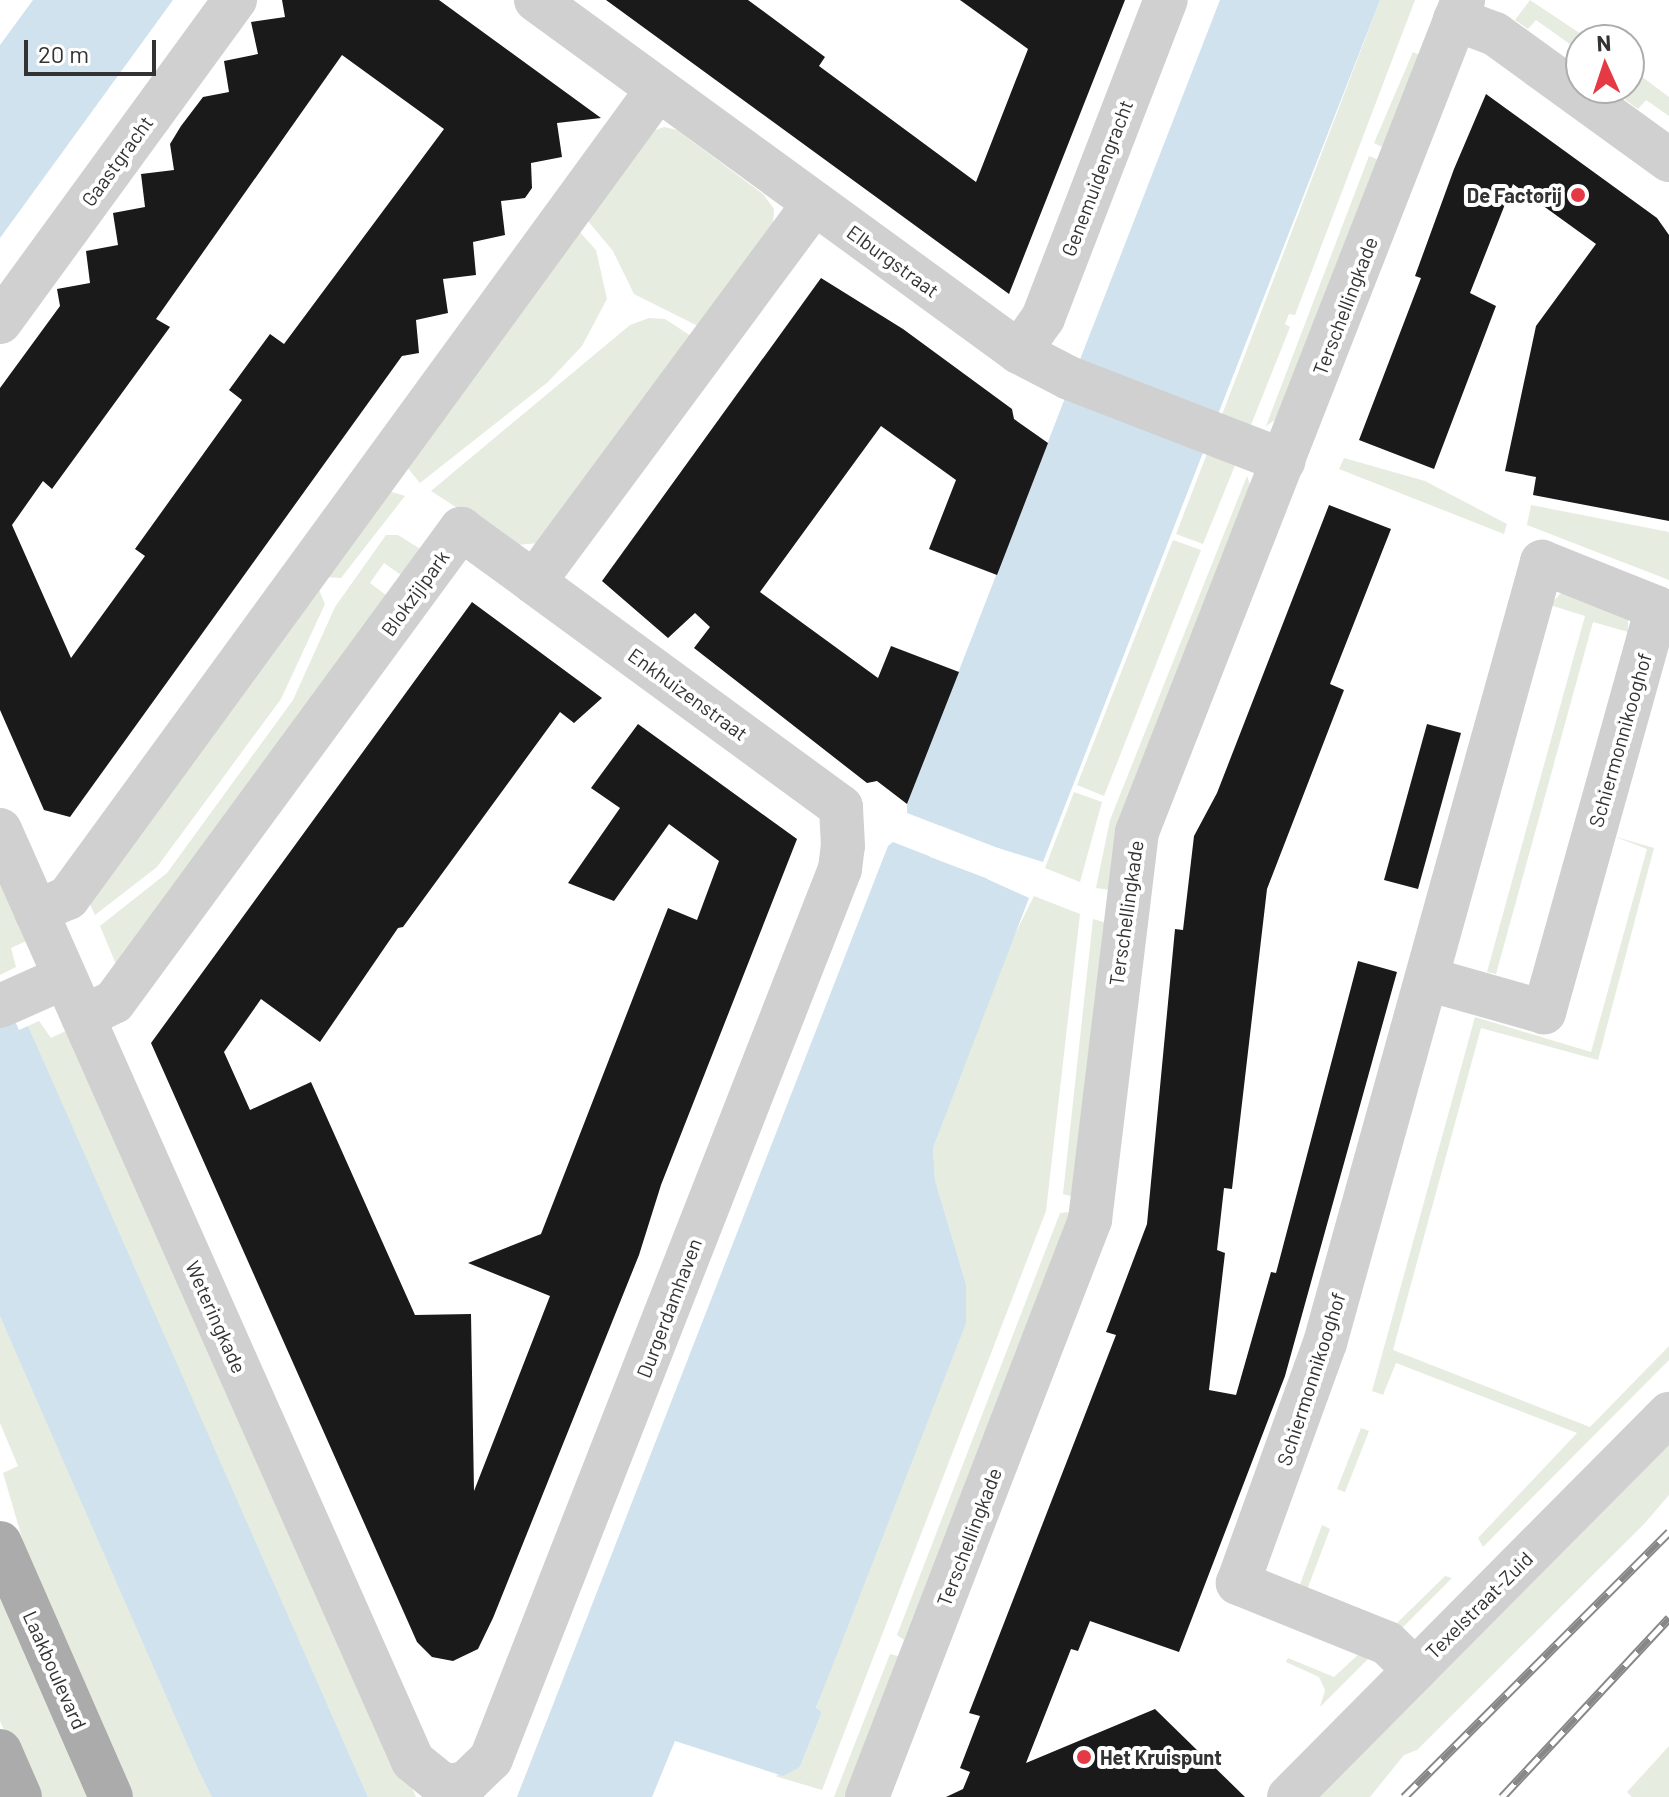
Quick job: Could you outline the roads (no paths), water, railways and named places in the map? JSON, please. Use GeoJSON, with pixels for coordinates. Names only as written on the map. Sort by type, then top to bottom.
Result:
{"type":"FeatureCollection","features":[{"type":"Feature","properties":{"kind":"main road","name":"Laakboulevard"},"geometry":{"type":"LineString","coordinates":[[0,1543],[111,1797]]}},
{"type":"Feature","properties":{"kind":"main road"},"geometry":{"type":"LineString","coordinates":[[0,1751],[20,1797]]}},
{"type":"Feature","properties":{"kind":"street","name":"Gaastgracht"},"geometry":{"type":"LineString","coordinates":[[0,322],[235,0]]}},
{"type":"Feature","properties":{"kind":"street","name":"Elburgstraat"},"geometry":{"type":"LineString","coordinates":[[536,0],[1019,352],[1110,395],[1284,461]]}},
{"type":"Feature","properties":{"kind":"street","name":"Genemuidengracht"},"geometry":{"type":"LineString","coordinates":[[1019,352],[1043,318],[1166,0]]}},
{"type":"Feature","properties":{"kind":"street"},"geometry":{"type":"LineString","coordinates":[[1459,10],[1669,160]]}},
{"type":"Feature","properties":{"kind":"street","name":"Terschellingkade"},"geometry":{"type":"LineString","coordinates":[[867,1797],[1086,1235],[1132,853],[1459,10]]}},
{"type":"Feature","properties":{"kind":"street"},"geometry":{"type":"LineString","coordinates":[[36,912],[68,898],[658,89]]}},
{"type":"Feature","properties":{"kind":"street"},"geometry":{"type":"LineString","coordinates":[[534,582],[814,204]]}},
{"type":"Feature","properties":{"kind":"street","name":"Blokzijlpark"},"geometry":{"type":"LineString","coordinates":[[83,1017],[114,1002],[461,529],[534,582]]}},
{"type":"Feature","properties":{"kind":"street","name":"Schiermonnikooghof"},"geometry":{"type":"LineString","coordinates":[[1415,1670],[1387,1643],[1238,1583],[1311,1389],[1542,562],[1657,608],[1544,1012],[1427,979]]}},
{"type":"Feature","properties":{"kind":"street","name":"Enkhuizenstraat"},"geometry":{"type":"LineString","coordinates":[[534,582],[841,807]]}},
{"type":"Feature","properties":{"kind":"street","name":"Durgerdamhaven"},"geometry":{"type":"LineString","coordinates":[[453,1786],[467,1782],[491,1759],[840,869],[841,807]]}},
{"type":"Feature","properties":{"kind":"street","name":"Weteringkade"},"geometry":{"type":"LineString","coordinates":[[0,830],[413,1761],[453,1786]]}},
{"type":"Feature","properties":{"kind":"street"},"geometry":{"type":"LineString","coordinates":[[6,1004],[65,977]]}},
{"type":"Feature","properties":{"kind":"street","name":"Texelstraat-Zuid"},"geometry":{"type":"LineString","coordinates":[[1289,1797],[1669,1414]]}},
{"type":"Feature","properties":{"kind":"water"},"geometry":{"type":"Polygon","coordinates":[[[33,0],[173,0],[0,238],[0,45],[33,0]]]}},
{"type":"Feature","properties":{"kind":"water"},"geometry":{"type":"Polygon","coordinates":[[[1220,0],[1380,0],[1043,862],[998,848],[987,879],[1029,898],[933,1148],[935,1180],[966,1284],[966,1323],[816,1708],[822,1712],[800,1767],[783,1776],[675,1741],[652,1797],[517,1797],[888,846],[893,842],[934,858],[946,828],[907,813],[907,804],[1220,0]]]}},
{"type":"Feature","properties":{"kind":"water"},"geometry":{"type":"Polygon","coordinates":[[[0,987],[19,1030],[28,1026],[368,1797],[212,1797],[199,1771],[0,1316],[0,987]]]}},
{"type":"Feature","properties":{"kind":"railway"},"geometry":{"type":"LineString","coordinates":[[1404,1797],[1669,1532]]}},
{"type":"Feature","properties":{"kind":"railway"},"geometry":{"type":"LineString","coordinates":[[1502,1797],[1669,1618]]}},
{"type":"Feature","properties":{"kind":"place","name":"De Factorij"},"geometry":{"type":"Point","coordinates":[1578,195]}},
{"type":"Feature","properties":{"kind":"place","name":"Het Kruispunt"},"geometry":{"type":"Point","coordinates":[1084,1757]}}]}
